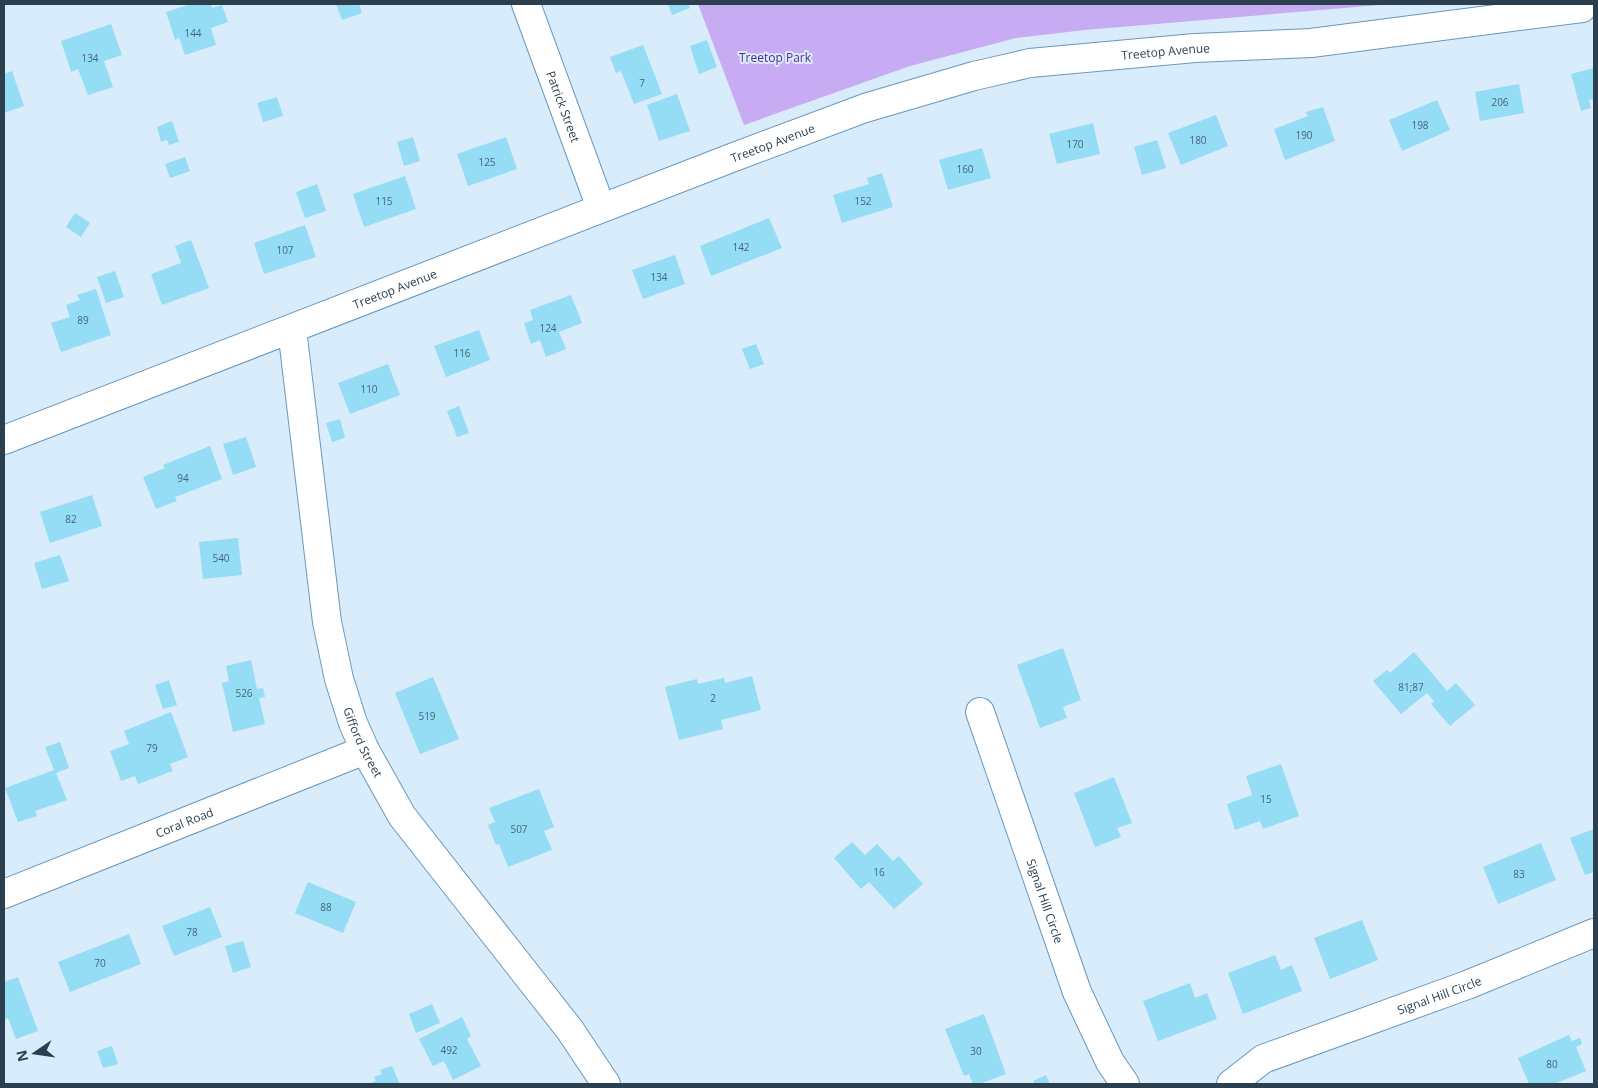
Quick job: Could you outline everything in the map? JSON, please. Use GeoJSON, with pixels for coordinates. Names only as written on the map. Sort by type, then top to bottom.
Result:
{"type":"FeatureCollection","features":[{"type":"Feature","properties":{"kind":"street","name":"Patrick Street"},"geometry":{"type":"LineString","coordinates":[[526,4],[601,208]]}},
{"type":"Feature","properties":{"kind":"street","name":"Treetop Avenue"},"geometry":{"type":"LineString","coordinates":[[4,440],[601,208],[866,108],[974,76],[1030,64],[1195,48],[1311,43],[1582,8]]}},
{"type":"Feature","properties":{"kind":"street","name":"Gifford Street"},"geometry":{"type":"LineString","coordinates":[[292,329],[327,622],[339,679],[365,750],[402,816],[570,1030],[606,1084]]}},
{"type":"Feature","properties":{"kind":"street","name":"Signal Hill Circle"},"geometry":{"type":"LineString","coordinates":[[980,712],[1078,992],[1110,1062],[1126,1084]]}},
{"type":"Feature","properties":{"kind":"street","name":"Coral Road"},"geometry":{"type":"LineString","coordinates":[[4,894],[365,750]]}},
{"type":"Feature","properties":{"kind":"street","name":"Signal Hill Circle"},"geometry":{"type":"LineString","coordinates":[[1233,1084],[1263,1059],[1467,985],[1594,934]]}},
{"type":"Feature","properties":{"kind":"green space","name":"Treetop Park"},"geometry":{"type":"Polygon","coordinates":[[[698,4],[1392,4],[1085,30],[1016,38],[910,66],[744,125],[698,4]]]}},
{"type":"Feature","properties":{"kind":"building"},"geometry":{"type":"Polygon","coordinates":[[[191,4],[211,4],[212,8],[222,5],[228,22],[211,28],[216,45],[185,55],[179,38],[175,40],[166,12],[191,4]]]}},
{"type":"Feature","properties":{"kind":"building"},"geometry":{"type":"Polygon","coordinates":[[[336,4],[359,4],[362,13],[342,20],[336,4]]]}},
{"type":"Feature","properties":{"kind":"building"},"geometry":{"type":"Polygon","coordinates":[[[668,4],[688,4],[690,8],[672,15],[668,4]]]}},
{"type":"Feature","properties":{"kind":"building"},"geometry":{"type":"Polygon","coordinates":[[[111,24],[122,55],[104,61],[113,87],[88,95],[78,69],[71,72],[61,41],[111,24]]]}},
{"type":"Feature","properties":{"kind":"building"},"geometry":{"type":"Polygon","coordinates":[[[707,40],[717,67],[699,74],[690,46],[707,40]]]}},
{"type":"Feature","properties":{"kind":"building"},"geometry":{"type":"Polygon","coordinates":[[[643,45],[662,94],[634,104],[621,71],[616,73],[610,57],[643,45]]]}},
{"type":"Feature","properties":{"kind":"building"},"geometry":{"type":"Polygon","coordinates":[[[1594,68],[1594,99],[1589,100],[1591,108],[1581,111],[1571,74],[1594,68]]]}},
{"type":"Feature","properties":{"kind":"building"},"geometry":{"type":"Polygon","coordinates":[[[12,71],[24,106],[4,113],[4,74],[12,71]]]}},
{"type":"Feature","properties":{"kind":"building"},"geometry":{"type":"Polygon","coordinates":[[[1519,84],[1524,113],[1480,121],[1475,92],[1519,84]]]}},
{"type":"Feature","properties":{"kind":"building"},"geometry":{"type":"Polygon","coordinates":[[[677,94],[690,131],[659,141],[647,105],[677,94]]]}},
{"type":"Feature","properties":{"kind":"building"},"geometry":{"type":"Polygon","coordinates":[[[277,97],[283,116],[263,122],[257,103],[277,97]]]}},
{"type":"Feature","properties":{"kind":"building"},"geometry":{"type":"Polygon","coordinates":[[[1437,100],[1450,130],[1402,151],[1389,120],[1437,100]]]}},
{"type":"Feature","properties":{"kind":"building"},"geometry":{"type":"Polygon","coordinates":[[[1323,107],[1335,141],[1285,160],[1274,129],[1308,116],[1306,112],[1323,107]]]}},
{"type":"Feature","properties":{"kind":"building"},"geometry":{"type":"Polygon","coordinates":[[[1216,115],[1228,146],[1181,165],[1168,133],[1216,115]]]}},
{"type":"Feature","properties":{"kind":"building"},"geometry":{"type":"Polygon","coordinates":[[[172,121],[179,142],[169,145],[167,140],[161,142],[157,127],[172,121]]]}},
{"type":"Feature","properties":{"kind":"building"},"geometry":{"type":"Polygon","coordinates":[[[1093,123],[1100,154],[1057,164],[1049,134],[1093,123]]]}},
{"type":"Feature","properties":{"kind":"building"},"geometry":{"type":"Polygon","coordinates":[[[413,137],[420,161],[404,166],[397,142],[413,137]]]}},
{"type":"Feature","properties":{"kind":"building"},"geometry":{"type":"Polygon","coordinates":[[[506,137],[517,169],[468,186],[457,154],[506,137]]]}},
{"type":"Feature","properties":{"kind":"building"},"geometry":{"type":"Polygon","coordinates":[[[1157,140],[1166,168],[1142,175],[1134,147],[1157,140]]]}},
{"type":"Feature","properties":{"kind":"building"},"geometry":{"type":"Polygon","coordinates":[[[982,148],[991,178],[948,190],[939,160],[982,148]]]}},
{"type":"Feature","properties":{"kind":"building"},"geometry":{"type":"Polygon","coordinates":[[[185,157],[190,171],[170,178],[165,164],[185,157]]]}},
{"type":"Feature","properties":{"kind":"building"},"geometry":{"type":"Polygon","coordinates":[[[882,173],[893,207],[842,223],[833,195],[869,184],[867,178],[882,173]]]}},
{"type":"Feature","properties":{"kind":"building"},"geometry":{"type":"Polygon","coordinates":[[[405,176],[416,209],[364,227],[353,194],[405,176]]]}},
{"type":"Feature","properties":{"kind":"building"},"geometry":{"type":"Polygon","coordinates":[[[317,184],[326,211],[305,218],[296,192],[317,184]]]}},
{"type":"Feature","properties":{"kind":"building"},"geometry":{"type":"Polygon","coordinates":[[[75,213],[90,223],[81,237],[66,227],[75,213]]]}},
{"type":"Feature","properties":{"kind":"building"},"geometry":{"type":"Polygon","coordinates":[[[769,218],[782,248],[711,276],[700,246],[769,218]]]}},
{"type":"Feature","properties":{"kind":"building"},"geometry":{"type":"Polygon","coordinates":[[[305,225],[316,257],[264,274],[254,243],[305,225]]]}},
{"type":"Feature","properties":{"kind":"building"},"geometry":{"type":"Polygon","coordinates":[[[191,240],[209,288],[162,305],[151,274],[181,263],[175,246],[191,240]]]}},
{"type":"Feature","properties":{"kind":"building"},"geometry":{"type":"Polygon","coordinates":[[[675,255],[685,284],[643,299],[632,270],[675,255]]]}},
{"type":"Feature","properties":{"kind":"building"},"geometry":{"type":"Polygon","coordinates":[[[115,271],[124,297],[106,303],[97,277],[115,271]]]}},
{"type":"Feature","properties":{"kind":"building"},"geometry":{"type":"Polygon","coordinates":[[[96,289],[111,335],[61,352],[51,323],[70,317],[66,305],[80,300],[77,295],[96,289]]]}},
{"type":"Feature","properties":{"kind":"building"},"geometry":{"type":"Polygon","coordinates":[[[571,295],[582,323],[559,332],[566,349],[546,357],[540,340],[531,344],[524,323],[533,320],[530,310],[571,295]]]}},
{"type":"Feature","properties":{"kind":"building"},"geometry":{"type":"Polygon","coordinates":[[[479,330],[490,360],[446,377],[434,346],[479,330]]]}},
{"type":"Feature","properties":{"kind":"building"},"geometry":{"type":"Polygon","coordinates":[[[756,344],[764,364],[750,369],[742,349],[756,344]]]}},
{"type":"Feature","properties":{"kind":"building"},"geometry":{"type":"Polygon","coordinates":[[[388,364],[400,395],[350,414],[338,383],[388,364]]]}},
{"type":"Feature","properties":{"kind":"building"},"geometry":{"type":"Polygon","coordinates":[[[459,406],[469,433],[457,437],[447,411],[459,406]]]}},
{"type":"Feature","properties":{"kind":"building"},"geometry":{"type":"Polygon","coordinates":[[[340,419],[345,438],[332,442],[326,423],[340,419]]]}},
{"type":"Feature","properties":{"kind":"building"},"geometry":{"type":"Polygon","coordinates":[[[246,437],[256,467],[233,475],[223,444],[246,437]]]}},
{"type":"Feature","properties":{"kind":"building"},"geometry":{"type":"Polygon","coordinates":[[[210,446],[222,479],[175,497],[177,501],[156,509],[143,477],[165,468],[163,465],[210,446]]]}},
{"type":"Feature","properties":{"kind":"building"},"geometry":{"type":"Polygon","coordinates":[[[92,495],[102,526],[50,543],[40,512],[92,495]]]}},
{"type":"Feature","properties":{"kind":"building"},"geometry":{"type":"Polygon","coordinates":[[[238,538],[242,575],[203,579],[199,542],[238,538]]]}},
{"type":"Feature","properties":{"kind":"building"},"geometry":{"type":"Polygon","coordinates":[[[60,555],[69,581],[42,589],[34,563],[60,555]]]}},
{"type":"Feature","properties":{"kind":"building"},"geometry":{"type":"Polygon","coordinates":[[[1063,648],[1081,700],[1063,707],[1067,718],[1040,728],[1017,665],[1063,648]]]}},
{"type":"Feature","properties":{"kind":"building"},"geometry":{"type":"Polygon","coordinates":[[[1414,652],[1447,691],[1456,683],[1475,705],[1450,726],[1431,704],[1434,701],[1427,693],[1401,714],[1373,681],[1387,670],[1390,673],[1414,652]]]}},
{"type":"Feature","properties":{"kind":"building"},"geometry":{"type":"Polygon","coordinates":[[[251,660],[257,689],[263,688],[265,697],[259,698],[265,724],[233,732],[222,683],[229,681],[226,666],[251,660]]]}},
{"type":"Feature","properties":{"kind":"building"},"geometry":{"type":"Polygon","coordinates":[[[752,676],[761,710],[721,720],[723,729],[679,740],[665,687],[697,679],[698,684],[724,678],[725,683],[752,676]]]}},
{"type":"Feature","properties":{"kind":"building"},"geometry":{"type":"Polygon","coordinates":[[[433,677],[459,739],[420,754],[395,693],[433,677]]]}},
{"type":"Feature","properties":{"kind":"building"},"geometry":{"type":"Polygon","coordinates":[[[169,680],[177,705],[163,709],[155,685],[169,680]]]}},
{"type":"Feature","properties":{"kind":"building"},"geometry":{"type":"Polygon","coordinates":[[[171,712],[188,757],[170,764],[173,771],[138,784],[135,776],[121,781],[110,751],[129,744],[124,731],[171,712]]]}},
{"type":"Feature","properties":{"kind":"building"},"geometry":{"type":"Polygon","coordinates":[[[60,742],[69,768],[56,773],[67,800],[35,811],[37,816],[18,822],[5,788],[54,770],[45,747],[60,742]]]}},
{"type":"Feature","properties":{"kind":"building"},"geometry":{"type":"Polygon","coordinates":[[[1281,764],[1299,816],[1263,829],[1260,821],[1235,830],[1227,804],[1252,795],[1246,776],[1281,764]]]}},
{"type":"Feature","properties":{"kind":"building"},"geometry":{"type":"Polygon","coordinates":[[[1114,777],[1132,823],[1117,828],[1121,837],[1095,847],[1074,793],[1114,777]]]}},
{"type":"Feature","properties":{"kind":"building"},"geometry":{"type":"Polygon","coordinates":[[[539,789],[554,827],[544,831],[552,850],[508,867],[499,844],[496,845],[488,825],[495,822],[489,808],[539,789]]]}},
{"type":"Feature","properties":{"kind":"building"},"geometry":{"type":"Polygon","coordinates":[[[1594,829],[1594,872],[1585,875],[1570,838],[1594,829]]]}},
{"type":"Feature","properties":{"kind":"building"},"geometry":{"type":"Polygon","coordinates":[[[852,842],[865,855],[877,844],[893,861],[899,856],[923,884],[894,909],[869,882],[861,889],[834,858],[852,842]]]}},
{"type":"Feature","properties":{"kind":"building"},"geometry":{"type":"Polygon","coordinates":[[[1541,843],[1556,880],[1498,904],[1483,867],[1541,843]]]}},
{"type":"Feature","properties":{"kind":"building"},"geometry":{"type":"Polygon","coordinates":[[[308,882],[356,902],[343,933],[295,913],[308,882]]]}},
{"type":"Feature","properties":{"kind":"building"},"geometry":{"type":"Polygon","coordinates":[[[210,907],[222,937],[174,956],[162,926],[210,907]]]}},
{"type":"Feature","properties":{"kind":"building"},"geometry":{"type":"Polygon","coordinates":[[[1362,920],[1378,960],[1330,979],[1314,938],[1362,920]]]}},
{"type":"Feature","properties":{"kind":"building"},"geometry":{"type":"Polygon","coordinates":[[[129,934],[141,964],[70,992],[58,962],[129,934]]]}},
{"type":"Feature","properties":{"kind":"building"},"geometry":{"type":"Polygon","coordinates":[[[243,941],[251,967],[233,973],[225,946],[243,941]]]}},
{"type":"Feature","properties":{"kind":"building"},"geometry":{"type":"Polygon","coordinates":[[[1275,955],[1281,970],[1292,965],[1302,991],[1243,1014],[1228,973],[1275,955]]]}},
{"type":"Feature","properties":{"kind":"building"},"geometry":{"type":"Polygon","coordinates":[[[18,977],[38,1031],[16,1039],[8,1018],[4,1020],[4,982],[18,977]]]}},
{"type":"Feature","properties":{"kind":"building"},"geometry":{"type":"Polygon","coordinates":[[[1190,983],[1195,998],[1207,993],[1217,1019],[1158,1041],[1143,1001],[1190,983]]]}},
{"type":"Feature","properties":{"kind":"building"},"geometry":{"type":"Polygon","coordinates":[[[432,1004],[440,1023],[416,1033],[409,1014],[432,1004]]]}},
{"type":"Feature","properties":{"kind":"building"},"geometry":{"type":"Polygon","coordinates":[[[984,1014],[1006,1074],[979,1084],[973,1084],[969,1074],[964,1076],[945,1029],[984,1014]]]}},
{"type":"Feature","properties":{"kind":"building"},"geometry":{"type":"Polygon","coordinates":[[[462,1017],[471,1036],[467,1039],[481,1066],[453,1080],[444,1061],[433,1066],[419,1039],[462,1017]]]}},
{"type":"Feature","properties":{"kind":"building"},"geometry":{"type":"Polygon","coordinates":[[[1569,1035],[1572,1041],[1580,1038],[1582,1044],[1576,1047],[1586,1071],[1554,1084],[1529,1084],[1518,1058],[1569,1035]]]}},
{"type":"Feature","properties":{"kind":"building"},"geometry":{"type":"Polygon","coordinates":[[[112,1046],[118,1064],[103,1068],[97,1051],[112,1046]]]}},
{"type":"Feature","properties":{"kind":"building"},"geometry":{"type":"Polygon","coordinates":[[[392,1066],[400,1084],[368,1084],[376,1081],[374,1077],[382,1074],[380,1070],[392,1066]]]}},
{"type":"Feature","properties":{"kind":"building"},"geometry":{"type":"Polygon","coordinates":[[[1046,1075],[1050,1084],[1035,1084],[1033,1081],[1046,1075]]]}}]}
